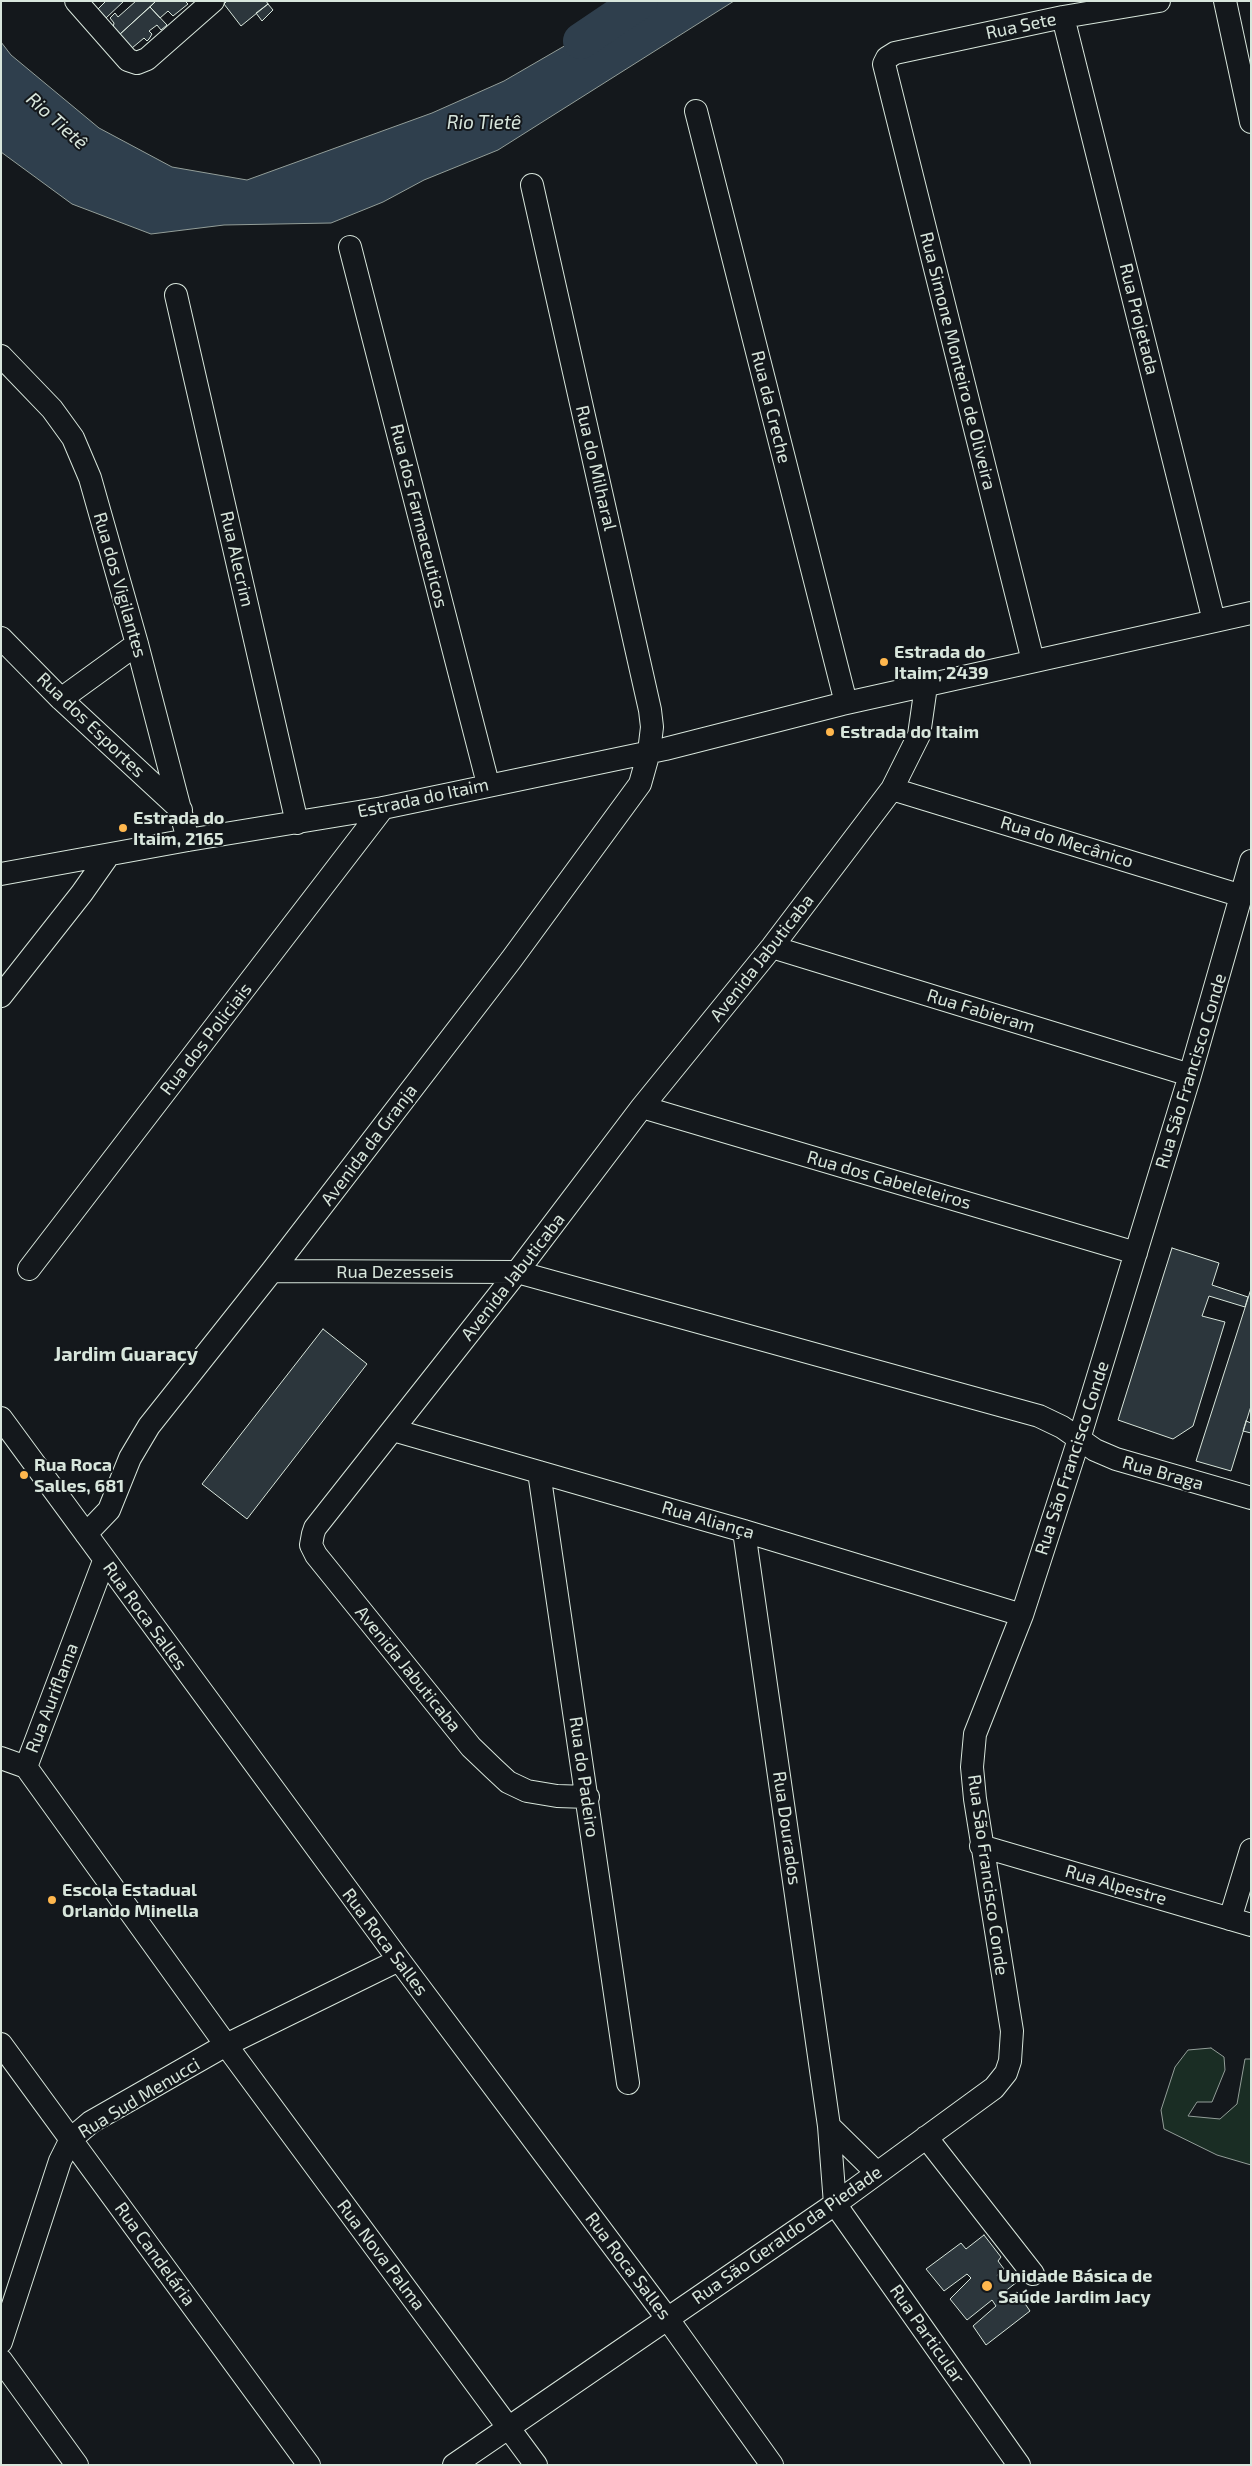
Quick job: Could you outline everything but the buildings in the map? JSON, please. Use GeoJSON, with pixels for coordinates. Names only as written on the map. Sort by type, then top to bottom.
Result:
{"type":"FeatureCollection","features":[{"type":"Feature","properties":{"kind":"street"},"geometry":{"type":"LineString","coordinates":[[76,1],[138,60],[213,1]]}},
{"type":"Feature","properties":{"kind":"street","name":"Rua Sete"},"geometry":{"type":"LineString","coordinates":[[885,60],[895,53],[1063,17],[1159,1]]}},
{"type":"Feature","properties":{"kind":"street"},"geometry":{"type":"LineString","coordinates":[[1225,1],[1251,122]]}},
{"type":"Feature","properties":{"kind":"street","name":"Rua Projetada"},"geometry":{"type":"LineString","coordinates":[[1063,17],[1214,621]]}},
{"type":"Feature","properties":{"kind":"street","name":"Rua Simone Monteiro de Oliveira"},"geometry":{"type":"LineString","coordinates":[[885,60],[884,68],[1033,661]]}},
{"type":"Feature","properties":{"kind":"street","name":"Rua da Creche"},"geometry":{"type":"LineString","coordinates":[[696,111],[846,703]]}},
{"type":"Feature","properties":{"kind":"street","name":"Rua do Milharal"},"geometry":{"type":"LineString","coordinates":[[532,185],[650,710],[652,727],[649,752]]}},
{"type":"Feature","properties":{"kind":"street","name":"Rua dos Farmaceuticos"},"geometry":{"type":"LineString","coordinates":[[350,247],[488,784]]}},
{"type":"Feature","properties":{"kind":"street","name":"Rua Alecrim"},"geometry":{"type":"LineString","coordinates":[[176,295],[297,822]]}},
{"type":"Feature","properties":{"kind":"street","name":"Rua dos Vigilantes"},"geometry":{"type":"LineString","coordinates":[[1,356],[52,409],[74,438],[90,478],[137,644],[188,840]]}},
{"type":"Feature","properties":{"kind":"street","name":"Estrada do Itaim"},"geometry":{"type":"LineString","coordinates":[[1,874],[188,840],[383,808],[488,784],[649,752],[846,703],[1251,613]]}},
{"type":"Feature","properties":{"kind":"street","name":"Rua dos Esportes"},"geometry":{"type":"LineString","coordinates":[[1,638],[61,699],[182,811]]}},
{"type":"Feature","properties":{"kind":"street"},"geometry":{"type":"LineString","coordinates":[[61,699],[137,644]]}},
{"type":"Feature","properties":{"kind":"street","name":"Avenida Jabuticaba"},"geometry":{"type":"LineString","coordinates":[[588,1797],[557,1796],[527,1791],[508,1782],[494,1769],[471,1746],[312,1550],[311,1544],[315,1528],[517,1272],[642,1107],[772,947],[892,789],[919,735],[926,686]]}},
{"type":"Feature","properties":{"kind":"street","name":"Avenida da Granja"},"geometry":{"type":"LineString","coordinates":[[86,1534],[109,1510],[130,1458],[149,1426],[272,1271],[511,960],[640,784],[649,752]]}},
{"type":"Feature","properties":{"kind":"street","name":"Rua do Mecânico"},"geometry":{"type":"LineString","coordinates":[[892,789],[1242,896]]}},
{"type":"Feature","properties":{"kind":"street","name":"Rua dos Policiais"},"geometry":{"type":"LineString","coordinates":[[29,1269],[383,808]]}},
{"type":"Feature","properties":{"kind":"street"},"geometry":{"type":"LineString","coordinates":[[1,996],[82,893],[108,856]]}},
{"type":"Feature","properties":{"kind":"street","name":"Rua São Francisco Conde"},"geometry":{"type":"LineString","coordinates":[[1010,2061],[1012,2031],[981,1846],[972,1767],[974,1734],[1022,1615],[1079,1439],[1190,1075],[1242,929],[1242,896],[1251,861]]}},
{"type":"Feature","properties":{"kind":"street","name":"Rua Fabieram"},"geometry":{"type":"LineString","coordinates":[[772,947],[1190,1075]]}},
{"type":"Feature","properties":{"kind":"street","name":"Rua dos Cabeleleiros"},"geometry":{"type":"LineString","coordinates":[[642,1107],[1136,1253]]}},
{"type":"Feature","properties":{"kind":"street","name":"Rua Dezesseis"},"geometry":{"type":"LineString","coordinates":[[272,1271],[517,1272]]}},
{"type":"Feature","properties":{"kind":"street"},"geometry":{"type":"LineString","coordinates":[[517,1272],[1039,1416],[1062,1427],[1079,1439]]}},
{"type":"Feature","properties":{"kind":"street","name":"Rua Roca Salles"},"geometry":{"type":"LineString","coordinates":[[1,1418],[86,1534],[104,1562],[667,2318],[772,2465]]}},
{"type":"Feature","properties":{"kind":"street","name":"Rua Aliança"},"geometry":{"type":"LineString","coordinates":[[393,1430],[744,1531],[1022,1615]]}},
{"type":"Feature","properties":{"kind":"street","name":"Rua Braga"},"geometry":{"type":"LineString","coordinates":[[1079,1439],[1096,1450],[1116,1459],[1251,1498]]}},
{"type":"Feature","properties":{"kind":"street","name":"Rua do Padeiro"},"geometry":{"type":"LineString","coordinates":[[539,1472],[588,1797],[628,2083]]}},
{"type":"Feature","properties":{"kind":"street","name":"Rua Dourados"},"geometry":{"type":"LineString","coordinates":[[744,1531],[829,2126],[835,2204]]}},
{"type":"Feature","properties":{"kind":"street","name":"Rua Auriflama"},"geometry":{"type":"LineString","coordinates":[[104,1562],[26,1767],[226,2045]]}},
{"type":"Feature","properties":{"kind":"street"},"geometry":{"type":"LineString","coordinates":[[1,1758],[26,1767]]}},
{"type":"Feature","properties":{"kind":"street","name":"Rua Alpestre"},"geometry":{"type":"LineString","coordinates":[[981,1846],[1241,1922]]}},
{"type":"Feature","properties":{"kind":"street"},"geometry":{"type":"LineString","coordinates":[[1241,1922],[1251,1850]]}},
{"type":"Feature","properties":{"kind":"street","name":"Rua Sud Menucci"},"geometry":{"type":"LineString","coordinates":[[1,2342],[57,2170],[71,2139],[92,2122],[226,2045],[399,1960]]}},
{"type":"Feature","properties":{"kind":"street","name":"Rua Candelária"},"geometry":{"type":"LineString","coordinates":[[1,2044],[309,2465]]}},
{"type":"Feature","properties":{"kind":"street","name":"Rua Nova Palma"},"geometry":{"type":"LineString","coordinates":[[226,2045],[536,2465]]}},
{"type":"Feature","properties":{"kind":"street","name":"Rua São Geraldo da Piedade"},"geometry":{"type":"LineString","coordinates":[[454,2465],[508,2426],[835,2204],[926,2138],[994,2088],[1006,2072],[1010,2061]]}},
{"type":"Feature","properties":{"kind":"street"},"geometry":{"type":"LineString","coordinates":[[829,2126],[877,2173]]}},
{"type":"Feature","properties":{"kind":"street"},"geometry":{"type":"LineString","coordinates":[[926,2138],[1033,2274]]}},
{"type":"Feature","properties":{"kind":"street","name":"Rua Particular"},"geometry":{"type":"LineString","coordinates":[[835,2204],[1019,2465]]}},
{"type":"Feature","properties":{"kind":"street"},"geometry":{"type":"LineString","coordinates":[[1,2360],[77,2465]]}},
{"type":"Feature","properties":{"kind":"green space"},"geometry":{"type":"Polygon","coordinates":[[[1211,2048],[1224,2057],[1225,2070],[1212,2102],[1197,2102],[1188,2116],[1220,2119],[1237,2104],[1245,2059],[1251,2059],[1251,2165],[1217,2155],[1164,2129],[1161,2110],[1175,2067],[1188,2050],[1211,2048]]]}},
{"type":"Feature","properties":{"kind":"water"},"geometry":{"type":"Polygon","coordinates":[[[642,1],[734,1],[498,150],[424,180],[383,202],[331,223],[224,225],[151,234],[72,204],[1,152],[1,42],[11,55],[99,128],[172,167],[247,180],[432,113],[504,81],[642,1]]]}},
{"type":"Feature","properties":{"kind":"waterway","name":"Rio Tietê"},"geometry":{"type":"LineString","coordinates":[[581,41],[640,1]]}},
{"type":"Feature","properties":{"kind":"place","name":"Estrada do Itaim, 2439"},"geometry":{"type":"Point","coordinates":[884,662]}},
{"type":"Feature","properties":{"kind":"place","name":"Estrada do Itaim"},"geometry":{"type":"Point","coordinates":[830,732]}},
{"type":"Feature","properties":{"kind":"place","name":"Estrada do Itaim, 2165"},"geometry":{"type":"Point","coordinates":[123,828]}},
{"type":"Feature","properties":{"kind":"place","name":"Rua Roca Salles, 681"},"geometry":{"type":"Point","coordinates":[24,1475]}},
{"type":"Feature","properties":{"kind":"place","name":"Escola Estadual Orlando Minella"},"geometry":{"type":"Point","coordinates":[52,1900]}},
{"type":"Feature","properties":{"kind":"place","name":"Unidade Básica de Saúde Jardim Jacy"},"geometry":{"type":"Point","coordinates":[987,2286]}},
{"type":"Feature","properties":{"kind":"district","name":"Jardim Guaracy"},"geometry":{"type":"Point","coordinates":[126,1354]}}]}
